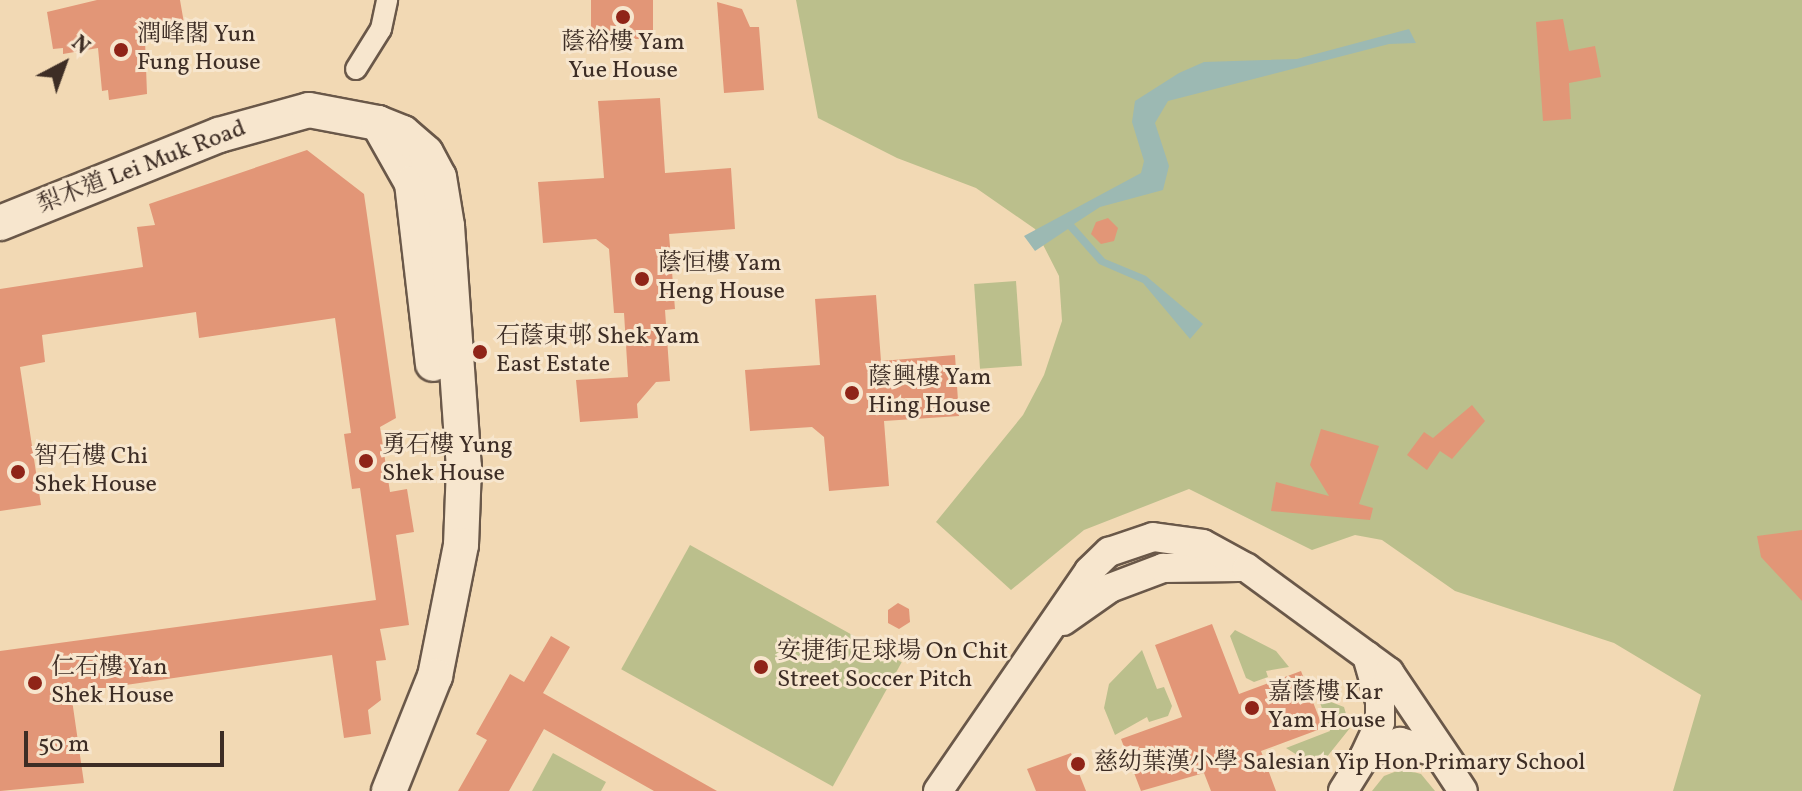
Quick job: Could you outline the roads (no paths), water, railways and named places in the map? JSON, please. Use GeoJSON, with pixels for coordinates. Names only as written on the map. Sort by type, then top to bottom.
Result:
{"type":"FeatureCollection","features":[{"type":"Feature","properties":{"kind":"street"},"geometry":{"type":"LineString","coordinates":[[356,69],[381,29],[387,0]]}},
{"type":"Feature","properties":{"kind":"street","name":"梨木道 Lei Muk Road"},"geometry":{"type":"LineString","coordinates":[[0,223],[219,135],[309,110],[378,123],[403,133],[426,153],[439,177],[445,214],[464,467],[461,545],[448,588],[435,676],[389,791]]}},
{"type":"Feature","properties":{"kind":"street"},"geometry":{"type":"LineString","coordinates":[[938,791],[1089,571],[1130,542],[1180,538],[1247,568],[1365,654],[1414,703],[1458,779]]}},
{"type":"Feature","properties":{"kind":"street"},"geometry":{"type":"LineString","coordinates":[[1343,791],[1364,757],[1380,722],[1380,701],[1365,654]]}},
{"type":"Feature","properties":{"kind":"street"},"geometry":{"type":"LineString","coordinates":[[1364,757],[1390,744],[1420,745],[1458,779]]}},
{"type":"Feature","properties":{"kind":"water"},"geometry":{"type":"Polygon","coordinates":[[[1409,29],[1416,43],[1389,44],[1168,101],[1155,123],[1169,166],[1163,190],[1100,207],[1074,224],[1105,259],[1146,276],[1203,324],[1190,339],[1143,283],[1099,264],[1068,229],[1035,251],[1024,236],[1141,173],[1144,161],[1132,122],[1135,101],[1179,73],[1204,62],[1297,59],[1409,29]]]}},
{"type":"Feature","properties":{"kind":"place","name":"蔭裕樓 Yam Yue House"},"geometry":{"type":"Point","coordinates":[623,17]}},
{"type":"Feature","properties":{"kind":"place","name":"潤峰閣 Yun Fung House"},"geometry":{"type":"Point","coordinates":[121,50]}},
{"type":"Feature","properties":{"kind":"place","name":"蔭恒樓 Yam Heng House"},"geometry":{"type":"Point","coordinates":[642,279]}},
{"type":"Feature","properties":{"kind":"place","name":"石蔭東邨 Shek Yam East Estate"},"geometry":{"type":"Point","coordinates":[480,352]}},
{"type":"Feature","properties":{"kind":"place","name":"蔭興樓 Yam Hing House"},"geometry":{"type":"Point","coordinates":[852,393]}},
{"type":"Feature","properties":{"kind":"place","name":"勇石樓 Yung Shek House"},"geometry":{"type":"Point","coordinates":[366,461]}},
{"type":"Feature","properties":{"kind":"place","name":"智石樓 Chi Shek House"},"geometry":{"type":"Point","coordinates":[18,472]}},
{"type":"Feature","properties":{"kind":"place","name":"安捷街足球場 On Chit Street Soccer Pitch"},"geometry":{"type":"Point","coordinates":[761,667]}},
{"type":"Feature","properties":{"kind":"place","name":"仁石樓 Yan Shek House"},"geometry":{"type":"Point","coordinates":[35,683]}},
{"type":"Feature","properties":{"kind":"place","name":"嘉蔭樓 Kar Yam House"},"geometry":{"type":"Point","coordinates":[1252,708]}},
{"type":"Feature","properties":{"kind":"place","name":"慈幼葉漢小學 Salesian Yip Hon Primary School"},"geometry":{"type":"Point","coordinates":[1078,764]}}]}
